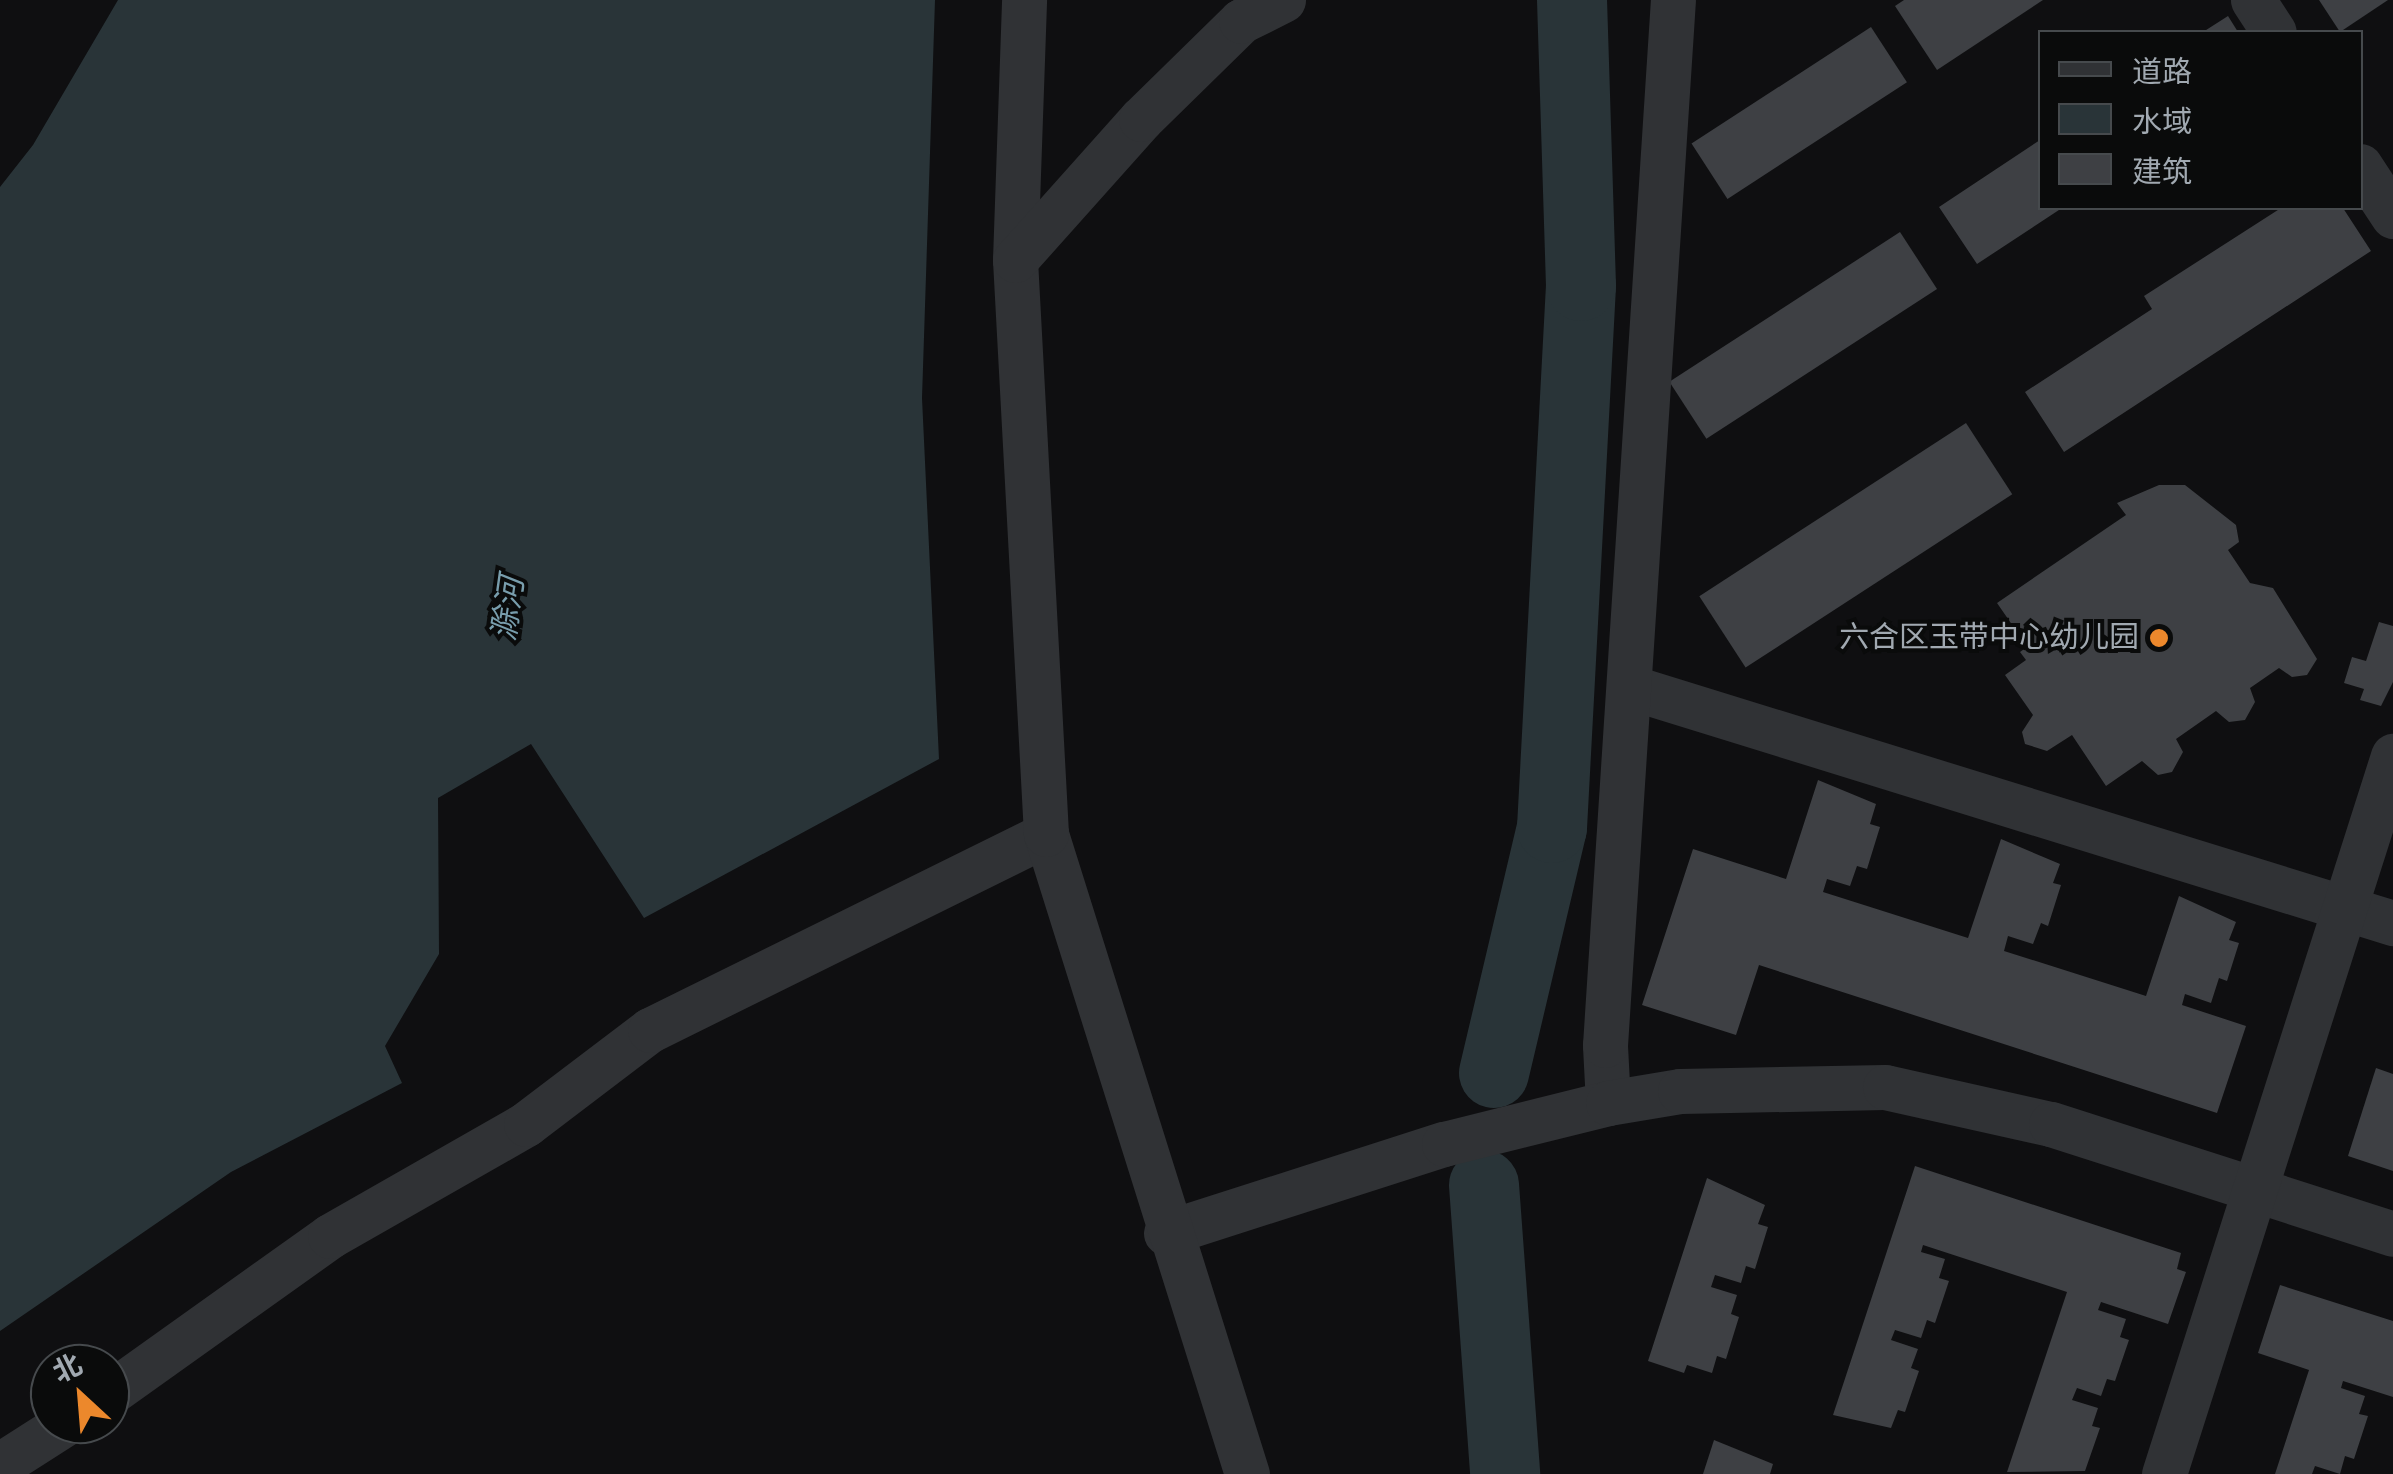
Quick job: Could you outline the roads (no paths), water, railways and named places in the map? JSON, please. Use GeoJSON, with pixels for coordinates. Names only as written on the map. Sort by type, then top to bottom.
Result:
{"type":"FeatureCollection","features":[{"type":"Feature","properties":{"kind":"street"},"geometry":{"type":"LineString","coordinates":[[1024,0],[1014,260],[1046,834],[1166,1233],[1247,1474]]}},
{"type":"Feature","properties":{"kind":"street"},"geometry":{"type":"LineString","coordinates":[[1014,260],[1142,118],[1241,21],[1283,0]]}},
{"type":"Feature","properties":{"kind":"street"},"geometry":{"type":"LineString","coordinates":[[1608,1103],[1605,1044],[1673,0]]}},
{"type":"Feature","properties":{"kind":"street"},"geometry":{"type":"LineString","coordinates":[[2253,0],[2273,30]]}},
{"type":"Feature","properties":{"kind":"street"},"geometry":{"type":"LineString","coordinates":[[2363,171],[2393,216]]}},
{"type":"Feature","properties":{"kind":"street"},"geometry":{"type":"LineString","coordinates":[[1630,686],[2393,923]]}},
{"type":"Feature","properties":{"kind":"street"},"geometry":{"type":"LineString","coordinates":[[2164,1474],[2260,1191],[2393,756]]}},
{"type":"Feature","properties":{"kind":"street"},"geometry":{"type":"LineString","coordinates":[[130,1379],[330,1236],[526,1124],[650,1030],[1046,834]]}},
{"type":"Feature","properties":{"kind":"street"},"geometry":{"type":"LineString","coordinates":[[1166,1233],[1444,1144],[1608,1103],[1680,1090],[1884,1087],[2051,1124],[2393,1234]]}},
{"type":"Feature","properties":{"kind":"street"},"geometry":{"type":"LineString","coordinates":[[0,1465],[33,1444]]}},
{"type":"Feature","properties":{"kind":"water","name":"滁河"},"geometry":{"type":"Polygon","coordinates":[[[118,0],[935,0],[922,398],[939,759],[644,918],[531,744],[438,798],[439,954],[385,1046],[402,1083],[231,1172],[0,1331],[0,187],[33,145],[118,0]]]}},
{"type":"Feature","properties":{"kind":"waterway"},"geometry":{"type":"LineString","coordinates":[[1494,1073],[1552,828],[1581,286],[1572,0]]}},
{"type":"Feature","properties":{"kind":"waterway"},"geometry":{"type":"LineString","coordinates":[[1484,1185],[1505,1474]]}},
{"type":"Feature","properties":{"kind":"place","name":"六合区玉带中心幼儿园"},"geometry":{"type":"Point","coordinates":[2159,638]}}]}
